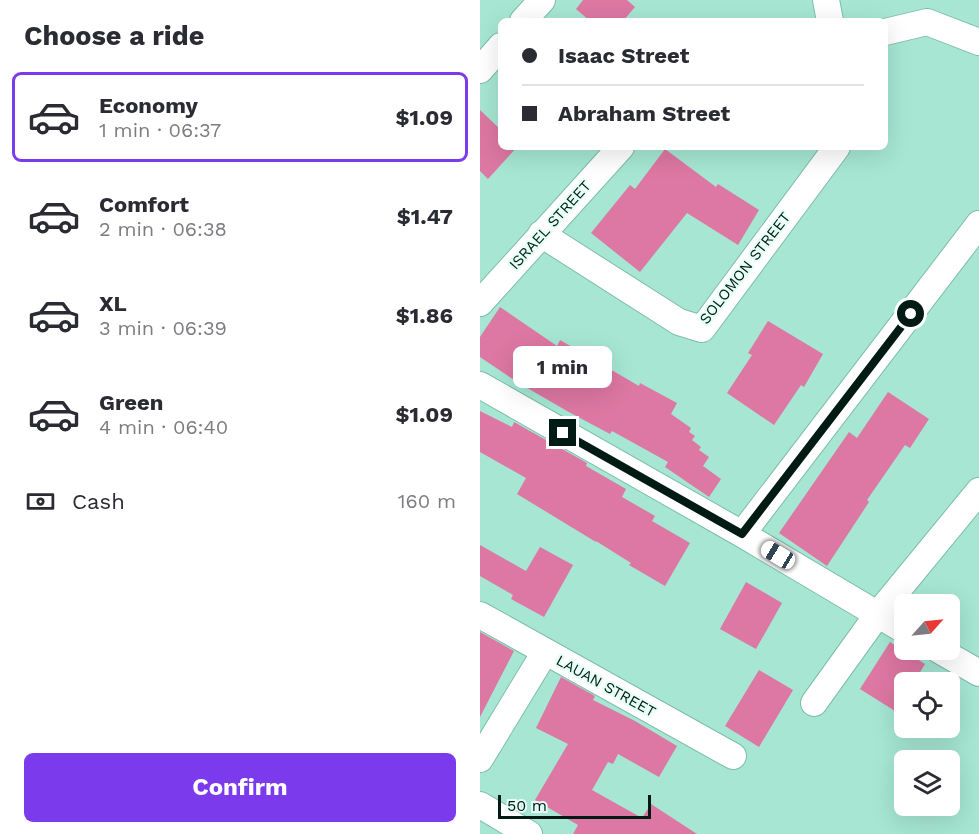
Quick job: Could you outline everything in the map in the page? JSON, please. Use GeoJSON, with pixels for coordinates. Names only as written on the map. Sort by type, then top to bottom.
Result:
{"type":"FeatureCollection","features":[{"type":"Feature","properties":{"kind":"street"},"geometry":{"type":"LineString","coordinates":[[526,18],[542,0]]}},
{"type":"Feature","properties":{"kind":"street"},"geometry":{"type":"LineString","coordinates":[[826,0],[829,18]]}},
{"type":"Feature","properties":{"kind":"street"},"geometry":{"type":"LineString","coordinates":[[888,31],[927,22],[979,42]]}},
{"type":"Feature","properties":{"kind":"street"},"geometry":{"type":"LineString","coordinates":[[480,70],[498,49]]}},
{"type":"Feature","properties":{"kind":"street","name":"ISRAEL STREET"},"geometry":{"type":"LineString","coordinates":[[480,303],[618,150]]}},
{"type":"Feature","properties":{"kind":"street","name":"SOLOMON STREET"},"geometry":{"type":"LineString","coordinates":[[541,234],[679,322],[702,329],[835,150]]}},
{"type":"Feature","properties":{"kind":"street"},"geometry":{"type":"LineString","coordinates":[[742,534],[979,224]]}},
{"type":"Feature","properties":{"kind":"street"},"geometry":{"type":"LineString","coordinates":[[480,385],[742,534],[894,624]]}},
{"type":"Feature","properties":{"kind":"street"},"geometry":{"type":"LineString","coordinates":[[814,703],[878,614],[979,491]]}},
{"type":"Feature","properties":{"kind":"street","name":"LAUAN STREET"},"geometry":{"type":"LineString","coordinates":[[480,615],[733,756]]}},
{"type":"Feature","properties":{"kind":"street"},"geometry":{"type":"LineString","coordinates":[[480,759],[545,652]]}},
{"type":"Feature","properties":{"kind":"street"},"geometry":{"type":"LineString","coordinates":[[956,660],[979,673]]}},
{"type":"Feature","properties":{"kind":"street"},"geometry":{"type":"LineString","coordinates":[[480,805],[529,834]]}},
{"type":"Feature","properties":{"kind":"building"},"geometry":{"type":"Polygon","coordinates":[[[583,0],[627,0],[635,7],[626,18],[586,18],[576,9],[583,0]]]}},
{"type":"Feature","properties":{"kind":"building"},"geometry":{"type":"Polygon","coordinates":[[[480,110],[498,127],[498,150],[514,150],[488,179],[480,171],[480,110]]]}},
{"type":"Feature","properties":{"kind":"building"},"geometry":{"type":"Polygon","coordinates":[[[666,150],[716,187],[718,184],[759,210],[738,245],[687,213],[640,272],[591,233],[630,185],[635,189],[666,150]]]}},
{"type":"Feature","properties":{"kind":"building"},"geometry":{"type":"Polygon","coordinates":[[[500,307],[557,346],[560,340],[639,386],[640,383],[677,403],[671,414],[691,428],[689,432],[695,436],[692,440],[701,447],[699,450],[709,457],[703,466],[721,479],[709,497],[665,467],[668,462],[612,431],[610,434],[567,411],[480,357],[480,337],[500,307]]]}},
{"type":"Feature","properties":{"kind":"building"},"geometry":{"type":"Polygon","coordinates":[[[768,321],[823,354],[804,387],[801,385],[774,425],[727,393],[752,355],[748,353],[768,321]]]}},
{"type":"Feature","properties":{"kind":"building"},"geometry":{"type":"Polygon","coordinates":[[[888,392],[929,419],[910,448],[905,445],[867,500],[869,502],[827,566],[779,533],[849,432],[857,438],[888,392]]]}},
{"type":"Feature","properties":{"kind":"building"},"geometry":{"type":"Polygon","coordinates":[[[480,411],[512,427],[514,422],[587,463],[586,466],[626,489],[622,497],[655,516],[652,521],[690,543],[665,586],[517,494],[526,478],[480,452],[480,411]]]}},
{"type":"Feature","properties":{"kind":"building"},"geometry":{"type":"Polygon","coordinates":[[[480,545],[526,571],[540,547],[573,565],[544,617],[511,599],[513,595],[480,576],[480,545]]]}},
{"type":"Feature","properties":{"kind":"building"},"geometry":{"type":"Polygon","coordinates":[[[746,582],[782,603],[756,649],[720,629],[746,582]]]}},
{"type":"Feature","properties":{"kind":"building"},"geometry":{"type":"Polygon","coordinates":[[[480,632],[514,651],[480,717],[480,632]]]}},
{"type":"Feature","properties":{"kind":"building"},"geometry":{"type":"Polygon","coordinates":[[[890,642],[894,645],[894,660],[919,660],[925,664],[920,672],[894,672],[894,710],[860,689],[890,642]]]}},
{"type":"Feature","properties":{"kind":"building"},"geometry":{"type":"Polygon","coordinates":[[[759,670],[793,690],[759,747],[725,726],[759,670]]]}},
{"type":"Feature","properties":{"kind":"building"},"geometry":{"type":"Polygon","coordinates":[[[561,677],[595,696],[593,700],[677,746],[659,777],[618,754],[613,764],[608,762],[592,790],[642,818],[651,804],[697,834],[573,834],[578,825],[535,800],[568,744],[536,728],[561,677]]]}},
{"type":"Feature","properties":{"kind":"route"},"geometry":{"type":"LineString","coordinates":[[563,433],[742,534],[911,314]]}}]}
